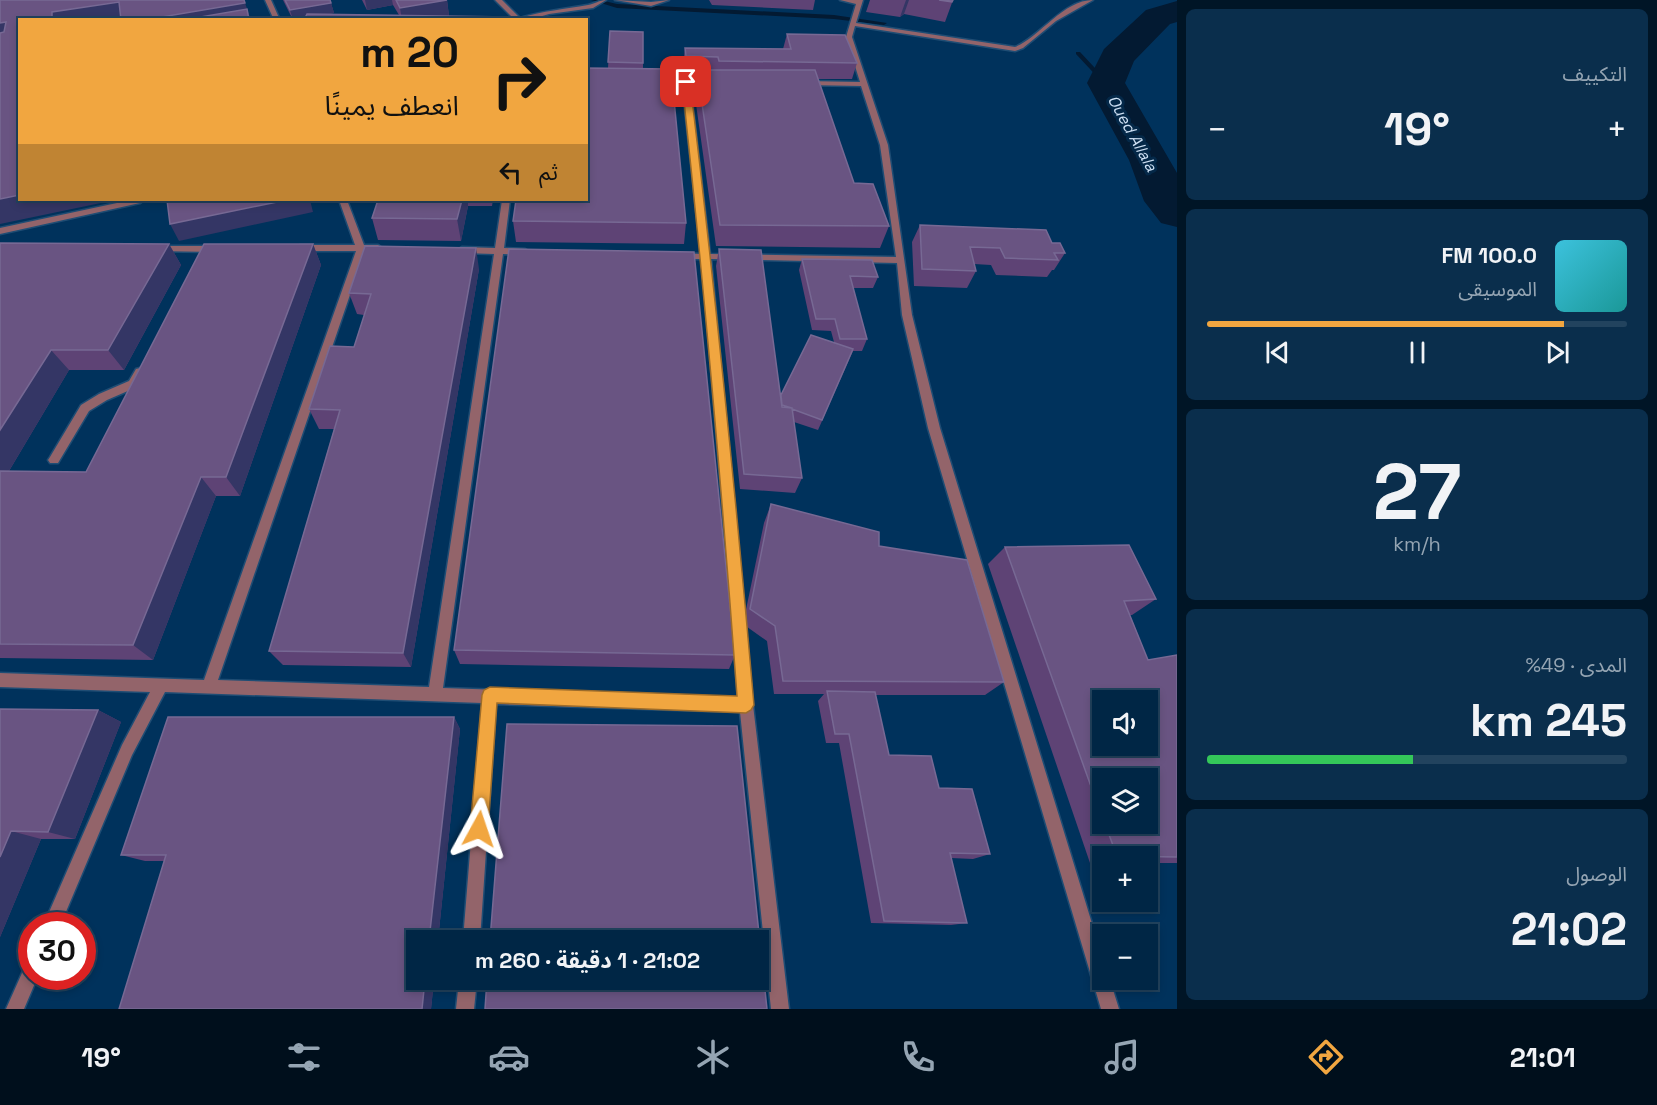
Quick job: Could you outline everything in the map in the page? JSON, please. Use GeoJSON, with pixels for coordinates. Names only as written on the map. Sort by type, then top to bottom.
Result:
{"type":"FeatureCollection","features":[{"type":"Feature","properties":{"kind":"street"},"geometry":{"type":"LineString","coordinates":[[268,0],[276,18]]}},
{"type":"Feature","properties":{"kind":"street"},"geometry":{"type":"LineString","coordinates":[[498,0],[518,18]]}},
{"type":"Feature","properties":{"kind":"street"},"geometry":{"type":"LineString","coordinates":[[527,18],[548,12],[593,6],[603,0]]}},
{"type":"Feature","properties":{"kind":"street"},"geometry":{"type":"LineString","coordinates":[[618,0],[651,4],[666,0]]}},
{"type":"Feature","properties":{"kind":"street"},"geometry":{"type":"LineString","coordinates":[[843,0],[859,2],[849,37],[884,145],[907,315],[934,428],[1110,1009]]}},
{"type":"Feature","properties":{"kind":"street"},"geometry":{"type":"LineString","coordinates":[[854,20],[1015,49],[1022,47],[1054,20],[1090,0]]}},
{"type":"Feature","properties":{"kind":"street"},"geometry":{"type":"LineString","coordinates":[[721,82],[680,82],[706,256],[734,547],[746,705],[780,1009]]}},
{"type":"Feature","properties":{"kind":"street"},"geometry":{"type":"LineString","coordinates":[[792,83],[863,84]]}},
{"type":"Feature","properties":{"kind":"street"},"geometry":{"type":"LineString","coordinates":[[0,231],[135,201]]}},
{"type":"Feature","properties":{"kind":"street"},"geometry":{"type":"LineString","coordinates":[[209,687],[361,248],[343,201]]}},
{"type":"Feature","properties":{"kind":"street"},"geometry":{"type":"LineString","coordinates":[[435,694],[506,201]]}},
{"type":"Feature","properties":{"kind":"street"},"geometry":{"type":"LineString","coordinates":[[149,249],[231,249]]}},
{"type":"Feature","properties":{"kind":"street"},"geometry":{"type":"LineString","coordinates":[[201,259],[207,249]]}},
{"type":"Feature","properties":{"kind":"street"},"geometry":{"type":"LineString","coordinates":[[290,249],[384,249]]}},
{"type":"Feature","properties":{"kind":"street"},"geometry":{"type":"LineString","coordinates":[[453,250],[533,252]]}},
{"type":"Feature","properties":{"kind":"street"},"geometry":{"type":"LineString","coordinates":[[671,255],[901,260]]}},
{"type":"Feature","properties":{"kind":"street"},"geometry":{"type":"LineString","coordinates":[[54,460],[85,408],[102,397],[133,384],[145,363]]}},
{"type":"Feature","properties":{"kind":"street"},"geometry":{"type":"LineString","coordinates":[[0,680],[746,705]]}},
{"type":"Feature","properties":{"kind":"street"},"geometry":{"type":"LineString","coordinates":[[57,912],[127,750],[161,685]]}},
{"type":"Feature","properties":{"kind":"street"},"geometry":{"type":"LineString","coordinates":[[472,930],[490,695]]}},
{"type":"Feature","properties":{"kind":"street"},"geometry":{"type":"LineString","coordinates":[[15,1009],[23,990]]}},
{"type":"Feature","properties":{"kind":"street"},"geometry":{"type":"LineString","coordinates":[[465,1009],[467,990]]}},
{"type":"Feature","properties":{"kind":"building"},"geometry":{"type":"Polygon","coordinates":[[[0,0],[244,0],[245,3],[156,18],[121,18],[119,2],[52,12],[52,18],[18,18],[18,195],[0,199],[0,33],[4,32],[6,22],[0,23],[0,0]]]}},
{"type":"Feature","properties":{"kind":"building"},"geometry":{"type":"Polygon","coordinates":[[[285,0],[330,0],[331,3],[290,10],[285,0]]]}},
{"type":"Feature","properties":{"kind":"building"},"geometry":{"type":"Polygon","coordinates":[[[396,0],[447,0],[400,8],[396,0]]]}},
{"type":"Feature","properties":{"kind":"building"},"geometry":{"type":"Polygon","coordinates":[[[247,9],[249,18],[195,18],[247,9]]]}},
{"type":"Feature","properties":{"kind":"building"},"geometry":{"type":"Polygon","coordinates":[[[307,14],[511,17],[511,18],[305,18],[307,14]]]}},
{"type":"Feature","properties":{"kind":"building"},"geometry":{"type":"Polygon","coordinates":[[[610,31],[643,32],[643,63],[608,62],[610,31]]]}},
{"type":"Feature","properties":{"kind":"building"},"geometry":{"type":"Polygon","coordinates":[[[787,34],[845,35],[857,63],[719,61],[718,57],[686,56],[685,48],[791,49],[787,34]]]}},
{"type":"Feature","properties":{"kind":"building"},"geometry":{"type":"Polygon","coordinates":[[[588,68],[671,69],[686,223],[513,221],[516,201],[588,201],[588,68]]]}},
{"type":"Feature","properties":{"kind":"building"},"geometry":{"type":"Polygon","coordinates":[[[697,70],[815,70],[854,183],[873,184],[889,226],[720,225],[697,70]]]}},
{"type":"Feature","properties":{"kind":"building"},"geometry":{"type":"Polygon","coordinates":[[[167,201],[282,201],[170,224],[167,201]]]}},
{"type":"Feature","properties":{"kind":"building"},"geometry":{"type":"Polygon","coordinates":[[[378,201],[462,201],[457,219],[372,218],[378,201]]]}},
{"type":"Feature","properties":{"kind":"building"},"geometry":{"type":"Polygon","coordinates":[[[920,225],[1046,230],[1052,243],[1060,243],[1065,253],[1054,253],[1058,260],[1005,258],[1000,248],[970,247],[976,271],[922,269],[920,225]]]}},
{"type":"Feature","properties":{"kind":"building"},"geometry":{"type":"Polygon","coordinates":[[[0,243],[169,244],[108,350],[51,350],[0,430],[0,243]]]}},
{"type":"Feature","properties":{"kind":"building"},"geometry":{"type":"Polygon","coordinates":[[[204,244],[313,244],[226,477],[201,477],[133,645],[0,644],[0,471],[86,472],[204,244]]]}},
{"type":"Feature","properties":{"kind":"building"},"geometry":{"type":"Polygon","coordinates":[[[365,246],[476,248],[403,653],[269,651],[340,410],[309,409],[330,346],[354,347],[371,294],[349,293],[365,246]]]}},
{"type":"Feature","properties":{"kind":"building"},"geometry":{"type":"Polygon","coordinates":[[[509,249],[694,252],[735,655],[454,650],[509,249]]]}},
{"type":"Feature","properties":{"kind":"building"},"geometry":{"type":"Polygon","coordinates":[[[719,249],[761,250],[782,407],[792,408],[802,478],[744,474],[719,249]]]}},
{"type":"Feature","properties":{"kind":"building"},"geometry":{"type":"Polygon","coordinates":[[[802,259],[872,260],[878,277],[850,276],[867,339],[840,339],[835,319],[816,319],[802,259]]]}},
{"type":"Feature","properties":{"kind":"building"},"geometry":{"type":"Polygon","coordinates":[[[811,335],[853,349],[822,420],[782,405],[781,395],[811,335]]]}},
{"type":"Feature","properties":{"kind":"building"},"geometry":{"type":"Polygon","coordinates":[[[771,504],[879,532],[879,546],[967,560],[1004,682],[783,681],[775,626],[750,609],[771,504]]]}},
{"type":"Feature","properties":{"kind":"building"},"geometry":{"type":"Polygon","coordinates":[[[1129,545],[1156,599],[1124,601],[1148,660],[1177,655],[1177,857],[1158,857],[1158,846],[1113,846],[1109,834],[1158,834],[1158,768],[1092,768],[1092,789],[1005,547],[1129,545]]]}},
{"type":"Feature","properties":{"kind":"building"},"geometry":{"type":"Polygon","coordinates":[[[827,691],[875,692],[889,755],[931,756],[939,788],[972,789],[990,854],[950,853],[967,923],[884,921],[849,734],[835,734],[827,691]]]}},
{"type":"Feature","properties":{"kind":"building"},"geometry":{"type":"Polygon","coordinates":[[[0,709],[98,710],[48,832],[11,831],[0,857],[0,709]]]}},
{"type":"Feature","properties":{"kind":"building"},"geometry":{"type":"Polygon","coordinates":[[[168,717],[454,717],[430,930],[406,930],[406,990],[424,990],[422,1009],[119,1009],[166,855],[121,855],[168,717]]]}},
{"type":"Feature","properties":{"kind":"building"},"geometry":{"type":"Polygon","coordinates":[[[507,724],[737,726],[759,930],[491,930],[507,724]]]}},
{"type":"Feature","properties":{"kind":"building"},"geometry":{"type":"Polygon","coordinates":[[[486,990],[765,990],[767,1009],[485,1009],[486,990]]]}},
{"type":"Feature","properties":{"kind":"waterway"},"geometry":{"type":"LineString","coordinates":[[594,0],[617,6],[834,17],[884,23]]}},
{"type":"Feature","properties":{"kind":"waterway","name":"Oued Allala"},"geometry":{"type":"LineString","coordinates":[[1177,11],[1158,17],[1117,57],[1106,83],[1150,160],[1167,201],[1177,213]]}},
{"type":"Feature","properties":{"kind":"waterway"},"geometry":{"type":"LineString","coordinates":[[1078,53],[1106,83]]}},
{"type":"Feature","properties":{"kind":"route"},"geometry":{"type":"LineString","coordinates":[[479,829],[490,695],[746,705],[734,547],[706,256],[686,82]]}}]}
